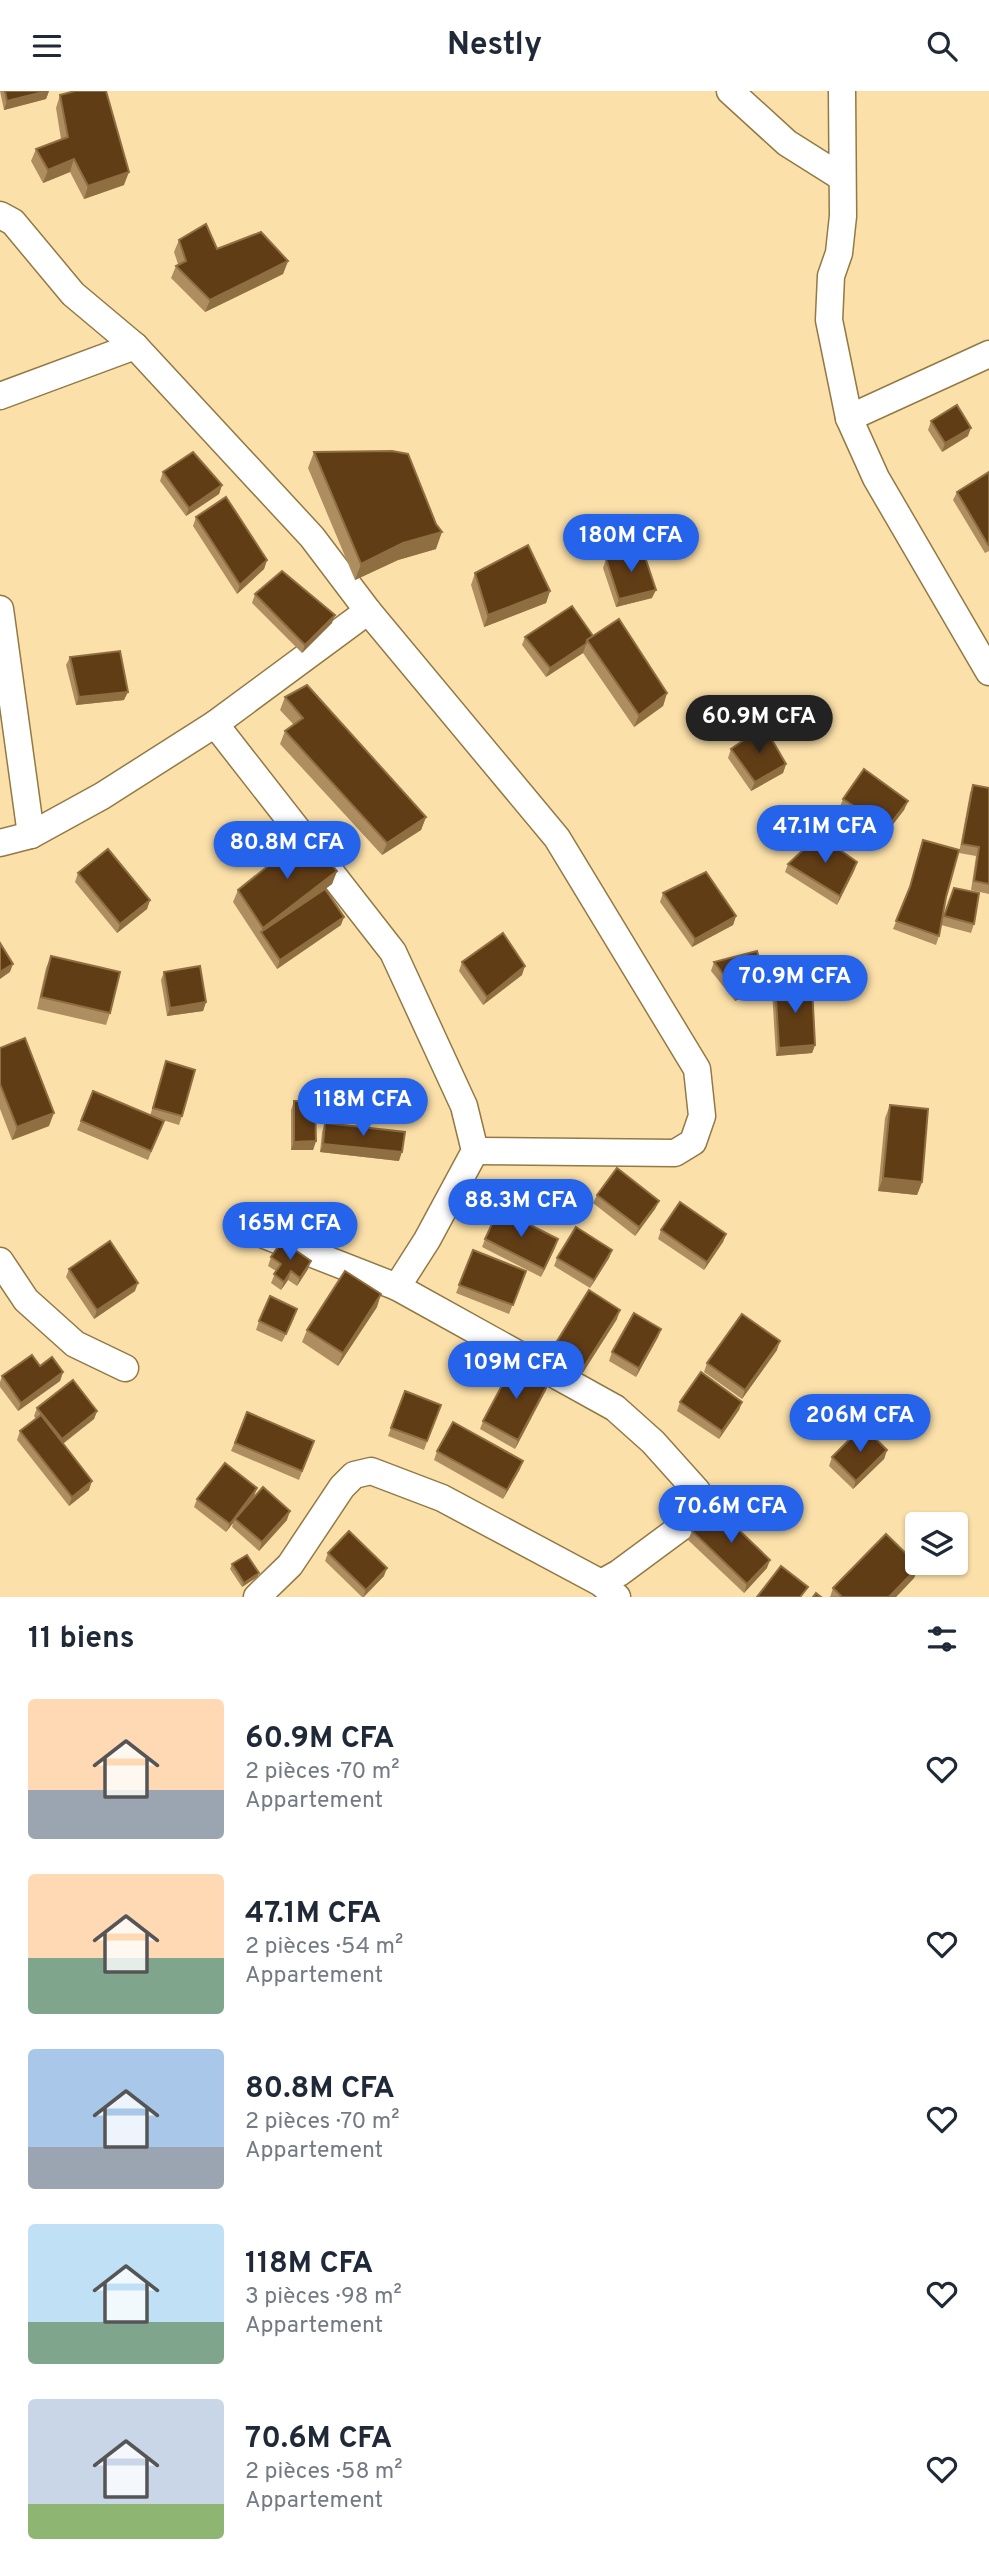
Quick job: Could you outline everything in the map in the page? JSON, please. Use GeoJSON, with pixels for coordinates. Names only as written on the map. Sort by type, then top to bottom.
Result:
{"type":"FeatureCollection","features":[{"type":"Feature","properties":{"kind":"street"},"geometry":{"type":"LineString","coordinates":[[730,91],[787,143],[841,177]]}},
{"type":"Feature","properties":{"kind":"street"},"geometry":{"type":"LineString","coordinates":[[842,91],[843,215],[839,253],[831,276],[829,320],[849,418],[876,478],[989,672]]}},
{"type":"Feature","properties":{"kind":"street"},"geometry":{"type":"LineString","coordinates":[[0,215],[13,222],[73,294],[135,346],[312,537],[368,611],[557,838],[697,1069],[702,1116],[693,1142],[675,1153],[475,1151]]}},
{"type":"Feature","properties":{"kind":"street"},"geometry":{"type":"LineString","coordinates":[[0,396],[135,346]]}},
{"type":"Feature","properties":{"kind":"street"},"geometry":{"type":"LineString","coordinates":[[849,418],[989,354]]}},
{"type":"Feature","properties":{"kind":"street"},"geometry":{"type":"LineString","coordinates":[[0,609],[31,835]]}},
{"type":"Feature","properties":{"kind":"street"},"geometry":{"type":"LineString","coordinates":[[0,843],[31,835],[102,796],[215,724],[368,611]]}},
{"type":"Feature","properties":{"kind":"street"},"geometry":{"type":"LineString","coordinates":[[215,724],[393,952],[464,1106],[475,1151],[427,1240],[397,1287]]}},
{"type":"Feature","properties":{"kind":"street"},"geometry":{"type":"LineString","coordinates":[[257,1597],[290,1565],[342,1487],[354,1475],[370,1471],[442,1498],[609,1590],[619,1573],[696,1516],[700,1504],[697,1492],[653,1441],[615,1408],[397,1287],[260,1233]]}},
{"type":"Feature","properties":{"kind":"street"},"geometry":{"type":"LineString","coordinates":[[0,1261],[26,1300],[75,1344],[125,1368]]}},
{"type":"Feature","properties":{"kind":"building"},"geometry":{"type":"Polygon","coordinates":[[[5,91],[47,91],[7,101],[5,91]]]}},
{"type":"Feature","properties":{"kind":"building"},"geometry":{"type":"Polygon","coordinates":[[[75,91],[106,91],[129,172],[88,186],[74,159],[48,170],[36,149],[68,137],[60,95],[75,91]]]}},
{"type":"Feature","properties":{"kind":"building"},"geometry":{"type":"Polygon","coordinates":[[[206,224],[217,249],[261,232],[288,261],[210,300],[176,266],[186,261],[179,240],[206,224]]]}},
{"type":"Feature","properties":{"kind":"building"},"geometry":{"type":"Polygon","coordinates":[[[957,405],[971,428],[945,443],[931,421],[957,405]]]}},
{"type":"Feature","properties":{"kind":"building"},"geometry":{"type":"Polygon","coordinates":[[[392,451],[408,454],[436,524],[442,532],[403,543],[361,564],[314,452],[392,451]]]}},
{"type":"Feature","properties":{"kind":"building"},"geometry":{"type":"Polygon","coordinates":[[[193,452],[222,485],[189,508],[163,472],[193,452]]]}},
{"type":"Feature","properties":{"kind":"building"},"geometry":{"type":"Polygon","coordinates":[[[989,472],[989,544],[988,545],[957,492],[989,472]]]}},
{"type":"Feature","properties":{"kind":"building"},"geometry":{"type":"Polygon","coordinates":[[[226,497],[267,560],[240,585],[196,517],[226,497]]]}},
{"type":"Feature","properties":{"kind":"building"},"geometry":{"type":"Polygon","coordinates":[[[528,545],[550,591],[488,615],[475,573],[528,545]]]}},
{"type":"Feature","properties":{"kind":"building"},"geometry":{"type":"Polygon","coordinates":[[[642,548],[656,590],[619,599],[606,559],[642,548]]]}},
{"type":"Feature","properties":{"kind":"building"},"geometry":{"type":"Polygon","coordinates":[[[282,571],[335,615],[305,645],[255,594],[282,571]]]}},
{"type":"Feature","properties":{"kind":"building"},"geometry":{"type":"Polygon","coordinates":[[[572,606],[593,636],[586,644],[550,668],[525,637],[572,606]]]}},
{"type":"Feature","properties":{"kind":"building"},"geometry":{"type":"Polygon","coordinates":[[[619,619],[667,693],[639,715],[587,640],[619,619]]]}},
{"type":"Feature","properties":{"kind":"building"},"geometry":{"type":"Polygon","coordinates":[[[120,651],[128,692],[79,697],[70,657],[120,651]]]}},
{"type":"Feature","properties":{"kind":"building"},"geometry":{"type":"Polygon","coordinates":[[[307,685],[426,817],[387,843],[285,731],[303,718],[285,697],[307,685]]]}},
{"type":"Feature","properties":{"kind":"building"},"geometry":{"type":"Polygon","coordinates":[[[764,726],[786,764],[755,782],[731,749],[764,726]]]}},
{"type":"Feature","properties":{"kind":"building"},"geometry":{"type":"Polygon","coordinates":[[[864,769],[908,801],[887,828],[843,799],[864,769]]]}},
{"type":"Feature","properties":{"kind":"building"},"geometry":{"type":"Polygon","coordinates":[[[973,785],[989,788],[989,884],[974,881],[979,847],[962,844],[973,785]]]}},
{"type":"Feature","properties":{"kind":"building"},"geometry":{"type":"Polygon","coordinates":[[[307,835],[337,871],[263,928],[238,890],[307,835]]]}},
{"type":"Feature","properties":{"kind":"building"},"geometry":{"type":"Polygon","coordinates":[[[819,835],[857,862],[840,896],[788,864],[819,835]]]}},
{"type":"Feature","properties":{"kind":"building"},"geometry":{"type":"Polygon","coordinates":[[[923,840],[959,850],[939,936],[896,921],[910,887],[923,840]]]}},
{"type":"Feature","properties":{"kind":"building"},"geometry":{"type":"Polygon","coordinates":[[[108,849],[150,900],[120,924],[78,873],[108,849]]]}},
{"type":"Feature","properties":{"kind":"building"},"geometry":{"type":"Polygon","coordinates":[[[706,872],[736,916],[695,939],[663,893],[706,872]]]}},
{"type":"Feature","properties":{"kind":"building"},"geometry":{"type":"Polygon","coordinates":[[[954,888],[979,893],[974,924],[944,916],[954,888]]]}},
{"type":"Feature","properties":{"kind":"building"},"geometry":{"type":"Polygon","coordinates":[[[325,889],[344,917],[280,960],[261,932],[325,889]]]}},
{"type":"Feature","properties":{"kind":"building"},"geometry":{"type":"Polygon","coordinates":[[[503,933],[525,966],[487,997],[462,962],[503,933]]]}},
{"type":"Feature","properties":{"kind":"building"},"geometry":{"type":"Polygon","coordinates":[[[0,943],[13,964],[0,972],[0,943]]]}},
{"type":"Feature","properties":{"kind":"building"},"geometry":{"type":"Polygon","coordinates":[[[757,951],[765,979],[738,993],[714,962],[757,951]]]}},
{"type":"Feature","properties":{"kind":"building"},"geometry":{"type":"Polygon","coordinates":[[[51,956],[120,972],[110,1013],[41,997],[51,956]]]}},
{"type":"Feature","properties":{"kind":"building"},"geometry":{"type":"Polygon","coordinates":[[[200,966],[206,1002],[170,1008],[164,972],[200,966]]]}},
{"type":"Feature","properties":{"kind":"building"},"geometry":{"type":"Polygon","coordinates":[[[775,983],[812,986],[815,1045],[779,1048],[775,983]]]}},
{"type":"Feature","properties":{"kind":"building"},"geometry":{"type":"Polygon","coordinates":[[[25,1038],[54,1113],[17,1127],[0,1084],[0,1048],[25,1038]]]}},
{"type":"Feature","properties":{"kind":"building"},"geometry":{"type":"Polygon","coordinates":[[[166,1061],[195,1070],[182,1116],[153,1108],[166,1061]]]}},
{"type":"Feature","properties":{"kind":"building"},"geometry":{"type":"Polygon","coordinates":[[[93,1091],[164,1121],[151,1151],[81,1121],[93,1091]]]}},
{"type":"Feature","properties":{"kind":"building"},"geometry":{"type":"Polygon","coordinates":[[[294,1101],[315,1101],[316,1141],[294,1142],[294,1101]]]}},
{"type":"Feature","properties":{"kind":"building"},"geometry":{"type":"Polygon","coordinates":[[[890,1105],[928,1109],[922,1182],[883,1178],[890,1105]]]}},
{"type":"Feature","properties":{"kind":"building"},"geometry":{"type":"Polygon","coordinates":[[[325,1123],[405,1132],[402,1152],[323,1144],[325,1123]]]}},
{"type":"Feature","properties":{"kind":"building"},"geometry":{"type":"Polygon","coordinates":[[[617,1168],[659,1201],[639,1227],[597,1195],[617,1168]]]}},
{"type":"Feature","properties":{"kind":"building"},"geometry":{"type":"Polygon","coordinates":[[[680,1202],[726,1234],[707,1262],[661,1230],[680,1202]]]}},
{"type":"Feature","properties":{"kind":"building"},"geometry":{"type":"Polygon","coordinates":[[[499,1209],[558,1239],[544,1269],[485,1239],[499,1209]]]}},
{"type":"Feature","properties":{"kind":"building"},"geometry":{"type":"Polygon","coordinates":[[[576,1227],[612,1250],[594,1280],[557,1258],[576,1227]]]}},
{"type":"Feature","properties":{"kind":"building"},"geometry":{"type":"Polygon","coordinates":[[[110,1241],[138,1283],[97,1310],[69,1269],[110,1241]]]}},
{"type":"Feature","properties":{"kind":"building"},"geometry":{"type":"Polygon","coordinates":[[[282,1241],[311,1261],[300,1278],[291,1271],[284,1282],[274,1274],[281,1264],[271,1257],[282,1241]]]}},
{"type":"Feature","properties":{"kind":"building"},"geometry":{"type":"Polygon","coordinates":[[[473,1250],[526,1271],[513,1305],[459,1285],[473,1250]]]}},
{"type":"Feature","properties":{"kind":"building"},"geometry":{"type":"Polygon","coordinates":[[[345,1271],[381,1294],[343,1353],[307,1330],[345,1271]]]}},
{"type":"Feature","properties":{"kind":"building"},"geometry":{"type":"Polygon","coordinates":[[[589,1290],[620,1310],[585,1365],[554,1346],[589,1290]]]}},
{"type":"Feature","properties":{"kind":"building"},"geometry":{"type":"Polygon","coordinates":[[[270,1296],[297,1309],[286,1334],[259,1321],[270,1296]]]}},
{"type":"Feature","properties":{"kind":"building"},"geometry":{"type":"Polygon","coordinates":[[[634,1313],[661,1329],[639,1368],[612,1352],[634,1313]]]}},
{"type":"Feature","properties":{"kind":"building"},"geometry":{"type":"Polygon","coordinates":[[[742,1314],[780,1341],[745,1390],[707,1363],[742,1314]]]}},
{"type":"Feature","properties":{"kind":"building"},"geometry":{"type":"Polygon","coordinates":[[[32,1355],[40,1366],[52,1357],[63,1372],[21,1403],[2,1376],[32,1355]]]}},
{"type":"Feature","properties":{"kind":"building"},"geometry":{"type":"Polygon","coordinates":[[[514,1363],[549,1382],[518,1440],[483,1421],[514,1363]]]}},
{"type":"Feature","properties":{"kind":"building"},"geometry":{"type":"Polygon","coordinates":[[[701,1372],[742,1402],[722,1431],[680,1402],[701,1372]]]}},
{"type":"Feature","properties":{"kind":"building"},"geometry":{"type":"Polygon","coordinates":[[[73,1380],[97,1411],[62,1439],[37,1408],[73,1380]]]}},
{"type":"Feature","properties":{"kind":"building"},"geometry":{"type":"Polygon","coordinates":[[[405,1391],[441,1405],[427,1441],[391,1428],[405,1391]]]}},
{"type":"Feature","properties":{"kind":"building"},"geometry":{"type":"Polygon","coordinates":[[[247,1412],[314,1441],[302,1471],[235,1443],[247,1412]]]}},
{"type":"Feature","properties":{"kind":"building"},"geometry":{"type":"Polygon","coordinates":[[[41,1415],[92,1481],[72,1497],[20,1431],[41,1415]]]}},
{"type":"Feature","properties":{"kind":"building"},"geometry":{"type":"Polygon","coordinates":[[[453,1422],[523,1461],[507,1490],[437,1451],[453,1422]]]}},
{"type":"Feature","properties":{"kind":"building"},"geometry":{"type":"Polygon","coordinates":[[[863,1426],[887,1450],[856,1481],[832,1457],[863,1426]]]}},
{"type":"Feature","properties":{"kind":"building"},"geometry":{"type":"Polygon","coordinates":[[[225,1463],[257,1488],[230,1524],[197,1499],[225,1463]]]}},
{"type":"Feature","properties":{"kind":"building"},"geometry":{"type":"Polygon","coordinates":[[[263,1487],[290,1511],[262,1542],[235,1519],[263,1487]]]}},
{"type":"Feature","properties":{"kind":"building"},"geometry":{"type":"Polygon","coordinates":[[[715,1507],[770,1560],[747,1584],[692,1531],[715,1507]]]}},
{"type":"Feature","properties":{"kind":"building"},"geometry":{"type":"Polygon","coordinates":[[[349,1531],[387,1568],[366,1590],[328,1553],[349,1531]]]}},
{"type":"Feature","properties":{"kind":"building"},"geometry":{"type":"Polygon","coordinates":[[[886,1534],[905,1552],[905,1575],[910,1575],[889,1597],[842,1597],[833,1588],[886,1534]]]}},
{"type":"Feature","properties":{"kind":"building"},"geometry":{"type":"Polygon","coordinates":[[[247,1555],[259,1573],[244,1583],[232,1564],[247,1555]]]}},
{"type":"Feature","properties":{"kind":"building"},"geometry":{"type":"Polygon","coordinates":[[[781,1566],[808,1587],[800,1597],[757,1597],[781,1566]]]}}]}
